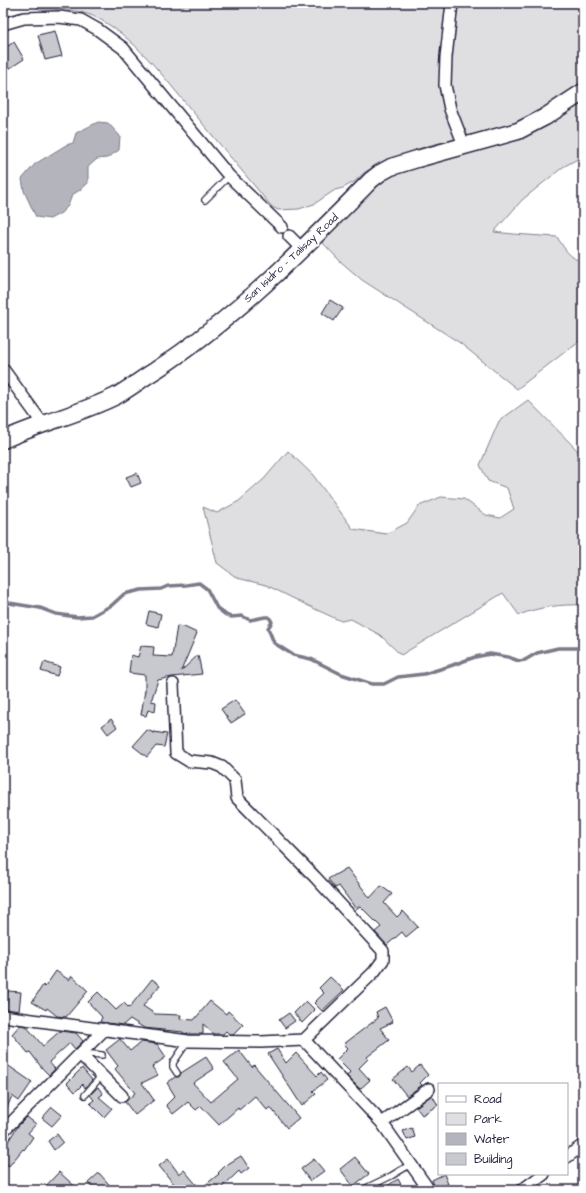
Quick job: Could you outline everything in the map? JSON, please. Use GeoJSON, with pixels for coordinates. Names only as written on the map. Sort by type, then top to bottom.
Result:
{"type":"FeatureCollection","features":[{"type":"Feature","properties":{"kind":"street"},"geometry":{"type":"LineString","coordinates":[[452,3],[446,57],[445,85],[450,109],[464,145]]}},
{"type":"Feature","properties":{"kind":"street"},"geometry":{"type":"LineString","coordinates":[[3,24],[24,18],[59,17],[81,20],[97,29],[123,48],[229,176],[302,249]]}},
{"type":"Feature","properties":{"kind":"street","name":"San Isidro - Talisay Road"},"geometry":{"type":"LineString","coordinates":[[3,440],[116,396],[185,351],[258,291],[371,180],[380,173],[398,165],[464,145],[504,136],[527,128],[583,92]]}},
{"type":"Feature","properties":{"kind":"street"},"geometry":{"type":"LineString","coordinates":[[3,369],[44,424]]}},
{"type":"Feature","properties":{"kind":"street"},"geometry":{"type":"LineString","coordinates":[[3,1016],[188,1041],[261,1042],[304,1040],[374,972],[383,960],[383,951],[315,877],[237,798],[235,780],[222,767],[212,763],[189,761],[176,753],[173,684]]}},
{"type":"Feature","properties":{"kind":"street"},"geometry":{"type":"LineString","coordinates":[[3,1131],[82,1055],[105,1029]]}},
{"type":"Feature","properties":{"kind":"street"},"geometry":{"type":"LineString","coordinates":[[304,1040],[382,1123],[429,1190]]}},
{"type":"Feature","properties":{"kind":"street"},"geometry":{"type":"LineString","coordinates":[[82,1055],[122,1096]]}},
{"type":"Feature","properties":{"kind":"street"},"geometry":{"type":"LineString","coordinates":[[382,1123],[429,1089]]}},
{"type":"Feature","properties":{"kind":"street"},"geometry":{"type":"LineString","coordinates":[[568,1156],[583,1145]]}},
{"type":"Feature","properties":{"kind":"street"},"geometry":{"type":"LineString","coordinates":[[522,1190],[543,1175]]}},
{"type":"Feature","properties":{"kind":"lane"},"geometry":{"type":"LineString","coordinates":[[205,200],[229,176]]}},
{"type":"Feature","properties":{"kind":"lane"},"geometry":{"type":"LineString","coordinates":[[176,1073],[173,1063],[188,1041]]}},
{"type":"Feature","properties":{"kind":"lane"},"geometry":{"type":"LineString","coordinates":[[82,1055],[102,1055]]}},
{"type":"Feature","properties":{"kind":"lane"},"geometry":{"type":"LineString","coordinates":[[85,1095],[102,1075]]}},
{"type":"Feature","properties":{"kind":"lane"},"geometry":{"type":"LineString","coordinates":[[362,1190],[391,1176],[411,1164]]}},
{"type":"Feature","properties":{"kind":"green space"},"geometry":{"type":"Polygon","coordinates":[[[34,3],[572,3],[583,7],[583,87],[526,122],[427,146],[385,161],[365,172],[354,182],[343,188],[335,190],[314,204],[299,209],[278,210],[272,207],[148,58],[122,34],[93,16],[66,10],[39,9],[34,3]]]}},
{"type":"Feature","properties":{"kind":"green space"},"geometry":{"type":"Polygon","coordinates":[[[583,98],[583,156],[563,167],[522,200],[494,232],[557,237],[571,256],[578,261],[583,262],[583,338],[517,389],[460,343],[362,280],[340,261],[321,241],[376,180],[583,98]]]}},
{"type":"Feature","properties":{"kind":"green space"},"geometry":{"type":"Polygon","coordinates":[[[528,400],[583,456],[583,605],[550,607],[519,615],[503,593],[401,655],[380,635],[351,619],[341,621],[266,585],[237,578],[217,563],[203,507],[217,513],[239,501],[264,479],[288,451],[313,475],[353,529],[386,534],[407,523],[419,506],[441,497],[464,499],[486,515],[500,518],[514,509],[507,488],[488,481],[480,465],[499,421],[528,400]]]}},
{"type":"Feature","properties":{"kind":"water"},"geometry":{"type":"Polygon","coordinates":[[[98,122],[108,123],[120,136],[119,150],[107,158],[97,159],[88,167],[88,183],[72,195],[68,206],[61,213],[50,219],[36,217],[24,191],[22,179],[35,164],[66,145],[73,143],[76,133],[98,122]]]}},
{"type":"Feature","properties":{"kind":"building"},"geometry":{"type":"Polygon","coordinates":[[[55,31],[62,56],[45,60],[38,35],[55,31]]]}},
{"type":"Feature","properties":{"kind":"building"},"geometry":{"type":"Polygon","coordinates":[[[14,42],[24,59],[7,70],[3,62],[3,49],[14,42]]]}},
{"type":"Feature","properties":{"kind":"building"},"geometry":{"type":"Polygon","coordinates":[[[330,300],[343,308],[334,321],[322,313],[330,300]]]}},
{"type":"Feature","properties":{"kind":"building"},"geometry":{"type":"Polygon","coordinates":[[[137,473],[141,483],[131,487],[126,477],[137,473]]]}},
{"type":"Feature","properties":{"kind":"building"},"geometry":{"type":"Polygon","coordinates":[[[149,611],[161,614],[158,627],[146,624],[149,611]]]}},
{"type":"Feature","properties":{"kind":"building"},"geometry":{"type":"Polygon","coordinates":[[[177,626],[184,627],[197,633],[181,671],[198,655],[202,674],[158,680],[151,701],[156,702],[155,712],[148,710],[146,716],[141,715],[145,690],[145,675],[129,673],[131,655],[138,657],[141,646],[154,647],[153,656],[172,657],[177,626]]]}},
{"type":"Feature","properties":{"kind":"building"},"geometry":{"type":"Polygon","coordinates":[[[44,662],[60,667],[57,676],[41,671],[44,662]]]}},
{"type":"Feature","properties":{"kind":"building"},"geometry":{"type":"Polygon","coordinates":[[[235,700],[245,714],[231,723],[221,709],[235,700]]]}},
{"type":"Feature","properties":{"kind":"building"},"geometry":{"type":"Polygon","coordinates":[[[111,719],[117,727],[108,734],[102,726],[111,719]]]}},
{"type":"Feature","properties":{"kind":"building"},"geometry":{"type":"Polygon","coordinates":[[[147,730],[154,733],[167,734],[164,747],[156,746],[147,757],[133,746],[147,730]]]}},
{"type":"Feature","properties":{"kind":"building"},"geometry":{"type":"Polygon","coordinates":[[[347,868],[370,898],[381,886],[392,894],[384,903],[397,917],[403,911],[418,927],[406,937],[402,932],[387,945],[375,932],[381,927],[360,906],[356,909],[339,886],[335,888],[328,879],[347,868]]]}},
{"type":"Feature","properties":{"kind":"building"},"geometry":{"type":"Polygon","coordinates":[[[56,971],[69,980],[72,976],[88,991],[66,1017],[57,1016],[47,1008],[46,1010],[32,1002],[43,985],[45,987],[56,971]]]}},
{"type":"Feature","properties":{"kind":"building"},"geometry":{"type":"Polygon","coordinates":[[[330,977],[344,990],[322,1011],[314,1003],[324,993],[319,988],[330,977]]]}},
{"type":"Feature","properties":{"kind":"building"},"geometry":{"type":"Polygon","coordinates":[[[152,979],[160,985],[143,1006],[155,1014],[181,1015],[180,1019],[194,1020],[210,1001],[226,1014],[228,1011],[243,1025],[233,1035],[230,1035],[226,1031],[223,1034],[214,1034],[203,1024],[203,1034],[189,1034],[144,1028],[130,1019],[123,1025],[100,1022],[102,1017],[88,1002],[98,992],[116,1010],[124,1003],[129,1008],[152,979]]]}},
{"type":"Feature","properties":{"kind":"building"},"geometry":{"type":"Polygon","coordinates":[[[8,991],[21,992],[19,1011],[6,1009],[8,991]]]}},
{"type":"Feature","properties":{"kind":"building"},"geometry":{"type":"Polygon","coordinates":[[[306,1001],[315,1010],[302,1023],[294,1013],[306,1001]]]}},
{"type":"Feature","properties":{"kind":"building"},"geometry":{"type":"Polygon","coordinates":[[[385,1007],[393,1022],[380,1028],[389,1040],[367,1057],[368,1059],[359,1068],[370,1080],[360,1089],[347,1076],[350,1072],[337,1059],[348,1048],[344,1044],[378,1018],[376,1012],[385,1007]]]}},
{"type":"Feature","properties":{"kind":"building"},"geometry":{"type":"Polygon","coordinates":[[[289,1013],[295,1021],[285,1028],[279,1020],[289,1013]]]}},
{"type":"Feature","properties":{"kind":"building"},"geometry":{"type":"Polygon","coordinates":[[[20,1025],[26,1026],[43,1046],[60,1031],[76,1033],[83,1041],[75,1049],[70,1043],[49,1062],[55,1069],[49,1075],[30,1052],[28,1053],[12,1034],[20,1025]]]}},
{"type":"Feature","properties":{"kind":"building"},"geometry":{"type":"Polygon","coordinates":[[[120,1039],[130,1051],[141,1042],[157,1044],[166,1057],[152,1067],[158,1075],[142,1083],[154,1100],[135,1115],[125,1102],[135,1093],[115,1069],[118,1066],[106,1050],[120,1039]]]}},
{"type":"Feature","properties":{"kind":"building"},"geometry":{"type":"Polygon","coordinates":[[[277,1049],[286,1063],[296,1053],[317,1076],[321,1072],[327,1080],[313,1091],[316,1094],[302,1106],[268,1054],[277,1049]]]}},
{"type":"Feature","properties":{"kind":"building"},"geometry":{"type":"Polygon","coordinates":[[[239,1050],[252,1067],[254,1065],[299,1118],[287,1128],[270,1107],[267,1110],[255,1096],[239,1110],[238,1108],[219,1125],[201,1106],[196,1110],[188,1102],[173,1114],[166,1105],[175,1096],[167,1083],[175,1077],[179,1077],[181,1073],[206,1057],[214,1069],[193,1083],[211,1102],[238,1079],[224,1062],[239,1050]]]}},
{"type":"Feature","properties":{"kind":"building"},"geometry":{"type":"Polygon","coordinates":[[[3,1062],[32,1082],[19,1101],[12,1096],[3,1117],[3,1062]]]}},
{"type":"Feature","properties":{"kind":"building"},"geometry":{"type":"Polygon","coordinates":[[[420,1065],[428,1075],[420,1083],[422,1085],[407,1096],[393,1079],[408,1067],[412,1072],[420,1065]]]}},
{"type":"Feature","properties":{"kind":"building"},"geometry":{"type":"Polygon","coordinates":[[[82,1068],[92,1080],[85,1088],[83,1084],[75,1092],[67,1083],[82,1068]]]}},
{"type":"Feature","properties":{"kind":"building"},"geometry":{"type":"Polygon","coordinates":[[[98,1087],[103,1094],[99,1097],[112,1108],[104,1117],[90,1103],[94,1100],[90,1095],[98,1087]]]}},
{"type":"Feature","properties":{"kind":"building"},"geometry":{"type":"Polygon","coordinates":[[[432,1095],[438,1105],[422,1115],[416,1107],[432,1095]]]}},
{"type":"Feature","properties":{"kind":"building"},"geometry":{"type":"Polygon","coordinates":[[[52,1107],[62,1115],[52,1126],[42,1118],[52,1107]]]}},
{"type":"Feature","properties":{"kind":"building"},"geometry":{"type":"Polygon","coordinates":[[[27,1117],[36,1124],[28,1133],[33,1137],[24,1150],[23,1149],[9,1166],[3,1161],[3,1149],[18,1126],[27,1117]]]}},
{"type":"Feature","properties":{"kind":"building"},"geometry":{"type":"Polygon","coordinates":[[[412,1128],[415,1137],[407,1140],[403,1131],[412,1128]]]}},
{"type":"Feature","properties":{"kind":"building"},"geometry":{"type":"Polygon","coordinates":[[[57,1134],[63,1142],[54,1150],[48,1141],[57,1134]]]}},
{"type":"Feature","properties":{"kind":"building"},"geometry":{"type":"Polygon","coordinates":[[[241,1156],[249,1168],[241,1174],[239,1171],[219,1190],[179,1190],[159,1166],[168,1159],[179,1174],[184,1170],[200,1189],[219,1174],[218,1173],[226,1165],[241,1156]]]}},
{"type":"Feature","properties":{"kind":"building"},"geometry":{"type":"Polygon","coordinates":[[[355,1157],[369,1174],[353,1186],[340,1169],[355,1157]]]}},
{"type":"Feature","properties":{"kind":"building"},"geometry":{"type":"Polygon","coordinates":[[[314,1159],[324,1171],[310,1181],[301,1169],[314,1159]]]}},
{"type":"Feature","properties":{"kind":"building"},"geometry":{"type":"Polygon","coordinates":[[[59,1172],[79,1190],[42,1190],[59,1172]]]}},
{"type":"Feature","properties":{"kind":"building"},"geometry":{"type":"Polygon","coordinates":[[[99,1173],[114,1190],[94,1190],[88,1183],[99,1173]]]}},
{"type":"Feature","properties":{"kind":"building"},"geometry":{"type":"Polygon","coordinates":[[[444,1175],[448,1184],[436,1190],[432,1180],[444,1175]]]}},
{"type":"Feature","properties":{"kind":"building"},"geometry":{"type":"Polygon","coordinates":[[[398,1179],[404,1190],[381,1190],[398,1179]]]}},
{"type":"Feature","properties":{"kind":"waterway"},"geometry":{"type":"LineString","coordinates":[[3,602],[40,608],[56,614],[77,617],[92,616],[112,605],[124,594],[141,590],[161,589],[168,586],[199,583],[207,589],[217,608],[226,615],[231,617],[242,616],[250,620],[269,617],[272,622],[268,628],[274,643],[293,655],[311,659],[341,674],[372,684],[384,684],[398,677],[424,674],[475,657],[490,654],[508,657],[519,661],[525,660],[537,653],[558,648],[583,648]]}}]}
